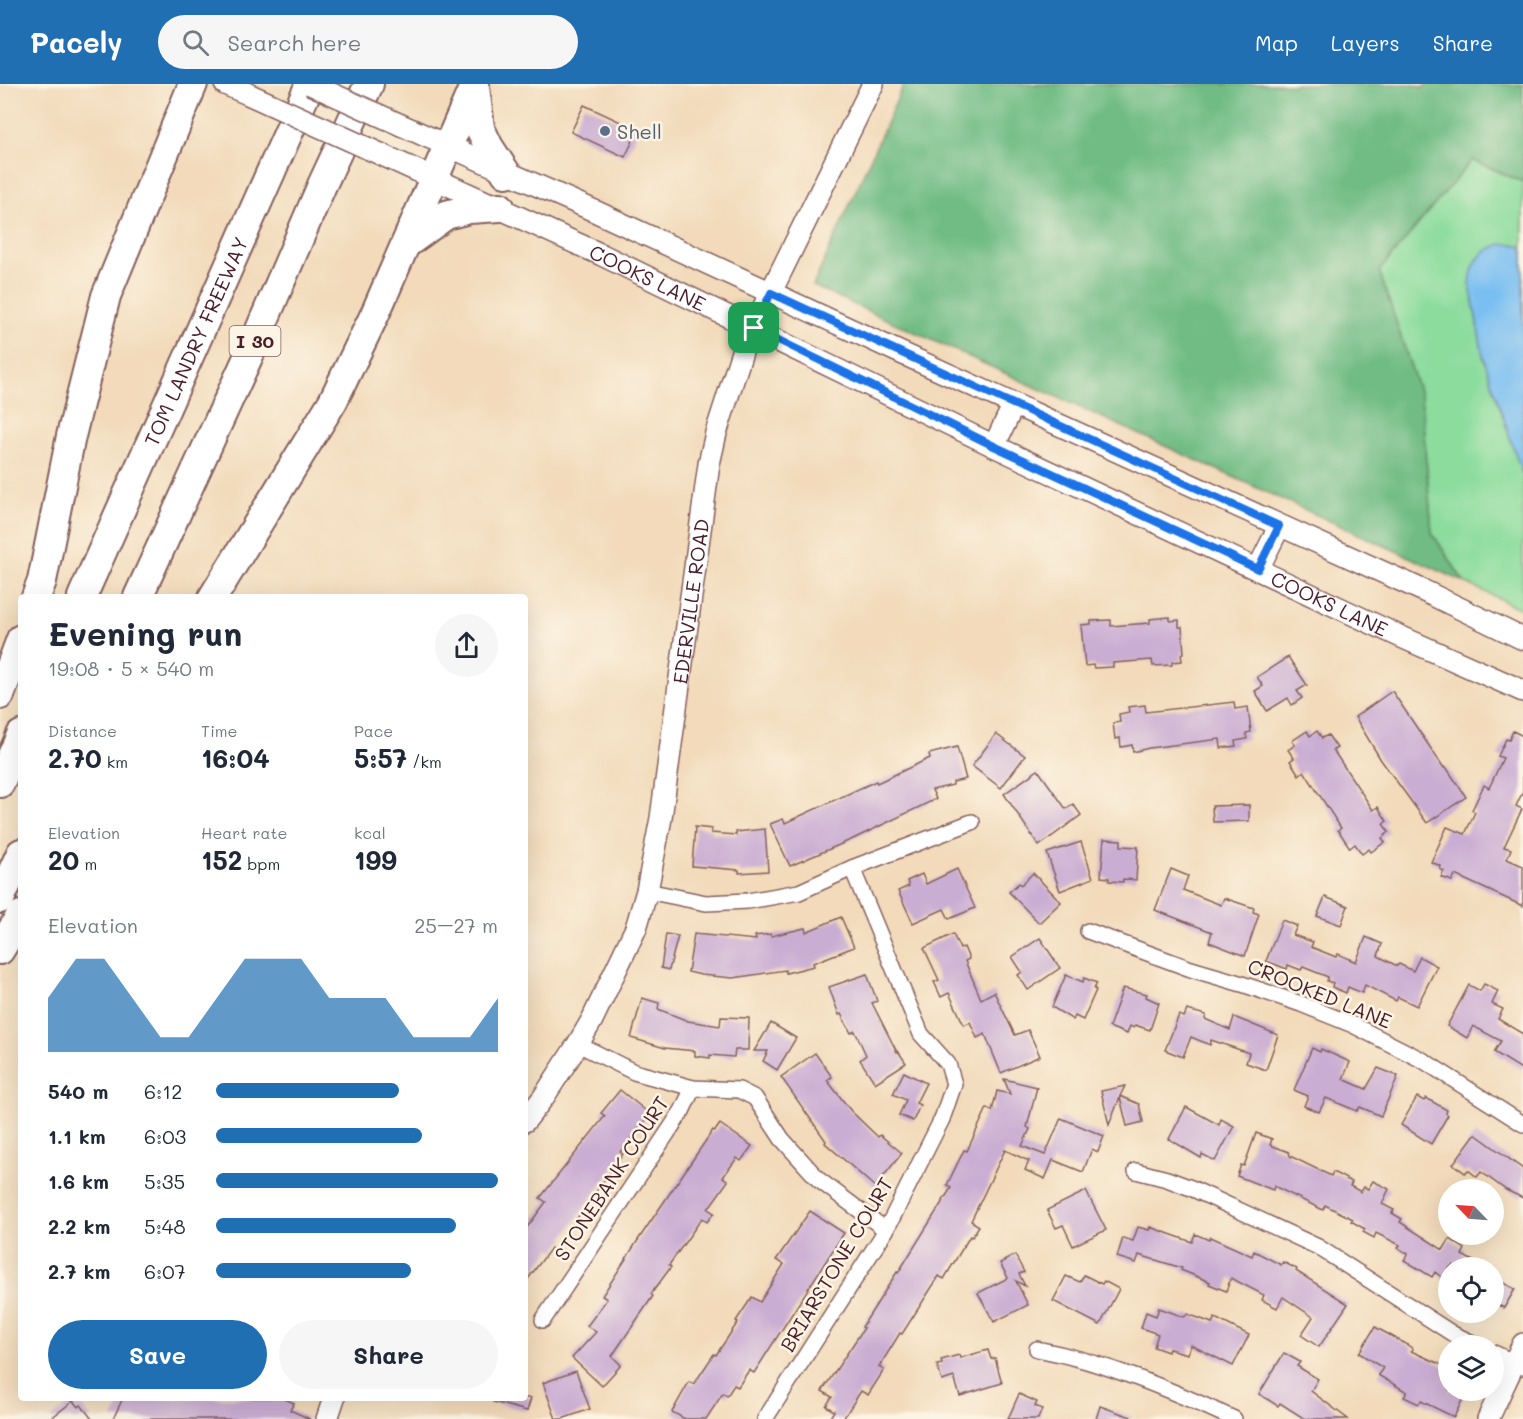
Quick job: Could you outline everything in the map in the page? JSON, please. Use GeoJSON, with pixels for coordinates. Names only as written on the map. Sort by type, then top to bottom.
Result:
{"type":"FeatureCollection","features":[{"type":"Feature","properties":{"kind":"highway"},"geometry":{"type":"LineString","coordinates":[[170,84],[177,110],[176,124]]}},
{"type":"Feature","properties":{"kind":"highway"},"geometry":{"type":"LineString","coordinates":[[37,594],[42,581],[71,436],[106,296],[193,84]]}},
{"type":"Feature","properties":{"kind":"highway","name":"TOM LANDRY FREEWAY"},"geometry":{"type":"LineString","coordinates":[[83,594],[310,84]]}},
{"type":"Feature","properties":{"kind":"highway","name":"I 30"},"geometry":{"type":"LineString","coordinates":[[139,594],[250,352],[322,184],[369,84]]}},
{"type":"Feature","properties":{"kind":"highway"},"geometry":{"type":"LineString","coordinates":[[215,594],[333,401],[375,314],[475,84]]}},
{"type":"Feature","properties":{"kind":"highway"},"geometry":{"type":"LineString","coordinates":[[475,84],[480,128],[506,173]]}},
{"type":"Feature","properties":{"kind":"highway"},"geometry":{"type":"LineString","coordinates":[[404,245],[446,215],[468,209],[500,207]]}},
{"type":"Feature","properties":{"kind":"highway"},"geometry":{"type":"LineString","coordinates":[[0,695],[18,647]]}},
{"type":"Feature","properties":{"kind":"highway"},"geometry":{"type":"LineString","coordinates":[[0,783],[18,742]]}},
{"type":"Feature","properties":{"kind":"highway"},"geometry":{"type":"LineString","coordinates":[[0,899],[18,860]]}},
{"type":"Feature","properties":{"kind":"highway"},"geometry":{"type":"LineString","coordinates":[[0,950],[18,920]]}},
{"type":"Feature","properties":{"kind":"main road","name":"COOKS LANE"},"geometry":{"type":"LineString","coordinates":[[225,84],[500,207],[994,446],[1397,635],[1523,691]]}},
{"type":"Feature","properties":{"kind":"main road","name":"COOKS LANE"},"geometry":{"type":"LineString","coordinates":[[310,84],[588,208],[1422,590],[1523,639]]}},
{"type":"Feature","properties":{"kind":"main road","name":"EDERVILLE ROAD"},"geometry":{"type":"LineString","coordinates":[[528,1117],[579,1044],[636,928],[647,891],[661,818],[716,433],[733,378],[754,328],[873,84]]}},
{"type":"Feature","properties":{"kind":"main road"},"geometry":{"type":"LineString","coordinates":[[994,446],[1014,404]]}},
{"type":"Feature","properties":{"kind":"main road"},"geometry":{"type":"LineString","coordinates":[[1258,569],[1279,526]]}},
{"type":"Feature","properties":{"kind":"main road"},"geometry":{"type":"LineString","coordinates":[[1488,1419],[1520,1358]]}},
{"type":"Feature","properties":{"kind":"main road"},"geometry":{"type":"LineString","coordinates":[[327,1419],[333,1401]]}},
{"type":"Feature","properties":{"kind":"street"},"geometry":{"type":"LineString","coordinates":[[647,891],[706,903],[747,901],[799,892],[852,868],[972,822]]}},
{"type":"Feature","properties":{"kind":"street","name":"BRIARSTONE COURT"},"geometry":{"type":"LineString","coordinates":[[765,1419],[886,1230],[942,1119],[954,1084],[948,1064],[921,1034],[852,868]]}},
{"type":"Feature","properties":{"kind":"street","name":"CROOKED LANE"},"geometry":{"type":"LineString","coordinates":[[1088,931],[1191,969],[1301,1004],[1353,1025],[1424,1061],[1523,1124]]}},
{"type":"Feature","properties":{"kind":"street"},"geometry":{"type":"LineString","coordinates":[[579,1044],[634,1072],[693,1088],[739,1090],[755,1098],[782,1139],[819,1180],[886,1230]]}},
{"type":"Feature","properties":{"kind":"street","name":"STONEBANK COURT"},"geometry":{"type":"LineString","coordinates":[[543,1320],[682,1111],[693,1088]]}},
{"type":"Feature","properties":{"kind":"street"},"geometry":{"type":"LineString","coordinates":[[1136,1171],[1191,1188],[1318,1246],[1455,1335]]}},
{"type":"Feature","properties":{"kind":"street"},"geometry":{"type":"LineString","coordinates":[[1037,1349],[1071,1355],[1234,1419]]}},
{"type":"Feature","properties":{"kind":"street"},"geometry":{"type":"LineString","coordinates":[[1504,1355],[1520,1358]]}},
{"type":"Feature","properties":{"kind":"green space"},"geometry":{"type":"Polygon","coordinates":[[[904,84],[1413,84],[1423,88],[1427,84],[1523,84],[1523,182],[1472,160],[1379,271],[1421,397],[1432,533],[1464,582],[813,286],[904,84]]]}},
{"type":"Feature","properties":{"kind":"green space"},"geometry":{"type":"Polygon","coordinates":[[[1472,160],[1523,182],[1523,610],[1464,582],[1432,533],[1421,397],[1379,271],[1472,160]]]}},
{"type":"Feature","properties":{"kind":"water"},"geometry":{"type":"Polygon","coordinates":[[[1502,244],[1523,247],[1523,477],[1483,356],[1470,285],[1472,270],[1478,258],[1488,250],[1502,244]]]}},
{"type":"Feature","properties":{"kind":"building","name":"Shell"},"geometry":{"type":"Polygon","coordinates":[[[584,105],[638,130],[625,157],[571,132],[584,105]]]}},
{"type":"Feature","properties":{"kind":"building"},"geometry":{"type":"Polygon","coordinates":[[[1170,617],[1170,621],[1179,620],[1179,627],[1182,627],[1184,653],[1181,654],[1182,661],[1172,662],[1172,665],[1153,666],[1152,660],[1113,663],[1113,667],[1085,666],[1081,625],[1091,624],[1091,621],[1111,620],[1111,626],[1150,623],[1150,619],[1170,617]]]}},
{"type":"Feature","properties":{"kind":"building"},"geometry":{"type":"Polygon","coordinates":[[[1288,657],[1307,685],[1297,691],[1302,698],[1292,705],[1288,698],[1267,711],[1255,691],[1263,686],[1257,677],[1288,657]]]}},
{"type":"Feature","properties":{"kind":"building"},"geometry":{"type":"Polygon","coordinates":[[[1392,691],[1466,797],[1427,823],[1381,760],[1355,717],[1392,691]]]}},
{"type":"Feature","properties":{"kind":"building"},"geometry":{"type":"Polygon","coordinates":[[[1234,702],[1235,709],[1248,707],[1251,732],[1246,733],[1247,739],[1235,741],[1236,746],[1221,748],[1220,739],[1133,752],[1132,745],[1121,747],[1120,738],[1115,739],[1113,723],[1120,722],[1119,714],[1129,712],[1128,707],[1145,705],[1146,712],[1234,702]]]}},
{"type":"Feature","properties":{"kind":"building"},"geometry":{"type":"Polygon","coordinates":[[[1307,731],[1310,736],[1317,731],[1322,738],[1328,735],[1337,748],[1333,750],[1373,810],[1378,807],[1387,821],[1383,824],[1389,832],[1382,838],[1385,842],[1371,852],[1369,849],[1362,854],[1355,844],[1350,848],[1338,830],[1341,828],[1304,771],[1299,775],[1290,761],[1294,758],[1288,750],[1295,745],[1292,741],[1307,731]]]}},
{"type":"Feature","properties":{"kind":"building"},"geometry":{"type":"Polygon","coordinates":[[[1513,731],[1523,736],[1523,791],[1516,806],[1522,809],[1504,847],[1511,849],[1507,859],[1523,866],[1523,906],[1455,875],[1452,881],[1441,877],[1444,871],[1440,869],[1441,866],[1431,862],[1447,827],[1465,834],[1475,812],[1472,810],[1484,785],[1489,788],[1503,758],[1498,756],[1506,739],[1509,740],[1513,731]]]}},
{"type":"Feature","properties":{"kind":"building"},"geometry":{"type":"Polygon","coordinates":[[[996,734],[1025,756],[1001,788],[972,766],[996,734]]]}},
{"type":"Feature","properties":{"kind":"building"},"geometry":{"type":"Polygon","coordinates":[[[957,747],[966,779],[932,790],[936,799],[790,866],[770,824],[783,819],[785,823],[930,758],[929,754],[957,747]]]}},
{"type":"Feature","properties":{"kind":"building"},"geometry":{"type":"Polygon","coordinates":[[[1038,770],[1066,809],[1073,804],[1081,815],[1039,846],[1004,794],[1038,770]]]}},
{"type":"Feature","properties":{"kind":"building"},"geometry":{"type":"Polygon","coordinates":[[[1249,805],[1249,821],[1213,822],[1212,806],[1249,805]]]}},
{"type":"Feature","properties":{"kind":"building"},"geometry":{"type":"Polygon","coordinates":[[[695,827],[712,829],[711,833],[736,835],[736,832],[765,829],[768,871],[739,873],[739,870],[692,866],[695,827]]]}},
{"type":"Feature","properties":{"kind":"building"},"geometry":{"type":"Polygon","coordinates":[[[1104,839],[1121,840],[1121,846],[1138,847],[1136,880],[1109,881],[1109,878],[1101,877],[1104,839]]]}},
{"type":"Feature","properties":{"kind":"building"},"geometry":{"type":"Polygon","coordinates":[[[1081,842],[1093,878],[1060,891],[1047,853],[1081,842]]]}},
{"type":"Feature","properties":{"kind":"building"},"geometry":{"type":"Polygon","coordinates":[[[957,869],[975,908],[949,919],[944,909],[913,923],[898,891],[909,886],[907,881],[922,874],[926,884],[957,869]]]}},
{"type":"Feature","properties":{"kind":"building"},"geometry":{"type":"Polygon","coordinates":[[[1171,869],[1188,876],[1183,890],[1221,905],[1224,898],[1254,908],[1253,912],[1259,914],[1245,956],[1209,942],[1212,932],[1155,910],[1171,869]]]}},
{"type":"Feature","properties":{"kind":"building"},"geometry":{"type":"Polygon","coordinates":[[[1033,873],[1061,902],[1039,923],[1009,892],[1019,883],[1021,885],[1033,873]]]}},
{"type":"Feature","properties":{"kind":"building"},"geometry":{"type":"Polygon","coordinates":[[[1325,897],[1348,906],[1341,925],[1317,916],[1325,897]]]}},
{"type":"Feature","properties":{"kind":"building"},"geometry":{"type":"Polygon","coordinates":[[[841,917],[854,947],[813,963],[814,966],[786,973],[785,970],[733,978],[688,972],[694,934],[756,940],[755,936],[770,934],[771,936],[805,928],[806,932],[841,917]]]}},
{"type":"Feature","properties":{"kind":"building"},"geometry":{"type":"Polygon","coordinates":[[[1282,920],[1297,926],[1293,935],[1313,942],[1311,947],[1336,957],[1338,954],[1356,962],[1366,937],[1382,944],[1378,956],[1397,966],[1399,964],[1413,971],[1420,957],[1437,966],[1417,1006],[1398,997],[1396,1001],[1365,985],[1362,993],[1348,987],[1346,993],[1332,987],[1333,983],[1327,981],[1328,977],[1303,967],[1301,970],[1288,965],[1287,969],[1266,961],[1282,920]]]}},
{"type":"Feature","properties":{"kind":"building"},"geometry":{"type":"Polygon","coordinates":[[[666,934],[678,936],[669,970],[661,968],[666,934]]]}},
{"type":"Feature","properties":{"kind":"building"},"geometry":{"type":"Polygon","coordinates":[[[953,934],[960,949],[964,947],[969,959],[965,961],[981,999],[994,992],[1015,1035],[1028,1030],[1040,1056],[1001,1073],[985,1034],[977,1038],[970,1022],[964,1025],[949,993],[941,997],[934,982],[939,980],[924,948],[953,934]]]}},
{"type":"Feature","properties":{"kind":"building"},"geometry":{"type":"Polygon","coordinates":[[[1040,938],[1060,968],[1028,990],[1018,975],[1022,972],[1012,957],[1040,938]]]}},
{"type":"Feature","properties":{"kind":"building"},"geometry":{"type":"Polygon","coordinates":[[[867,974],[877,1001],[872,1003],[897,1052],[906,1063],[875,1083],[860,1060],[866,1055],[855,1031],[851,1033],[841,1014],[839,1015],[829,987],[867,974]]]}},
{"type":"Feature","properties":{"kind":"building"},"geometry":{"type":"Polygon","coordinates":[[[1066,975],[1083,982],[1084,978],[1097,983],[1083,1020],[1075,1016],[1073,1020],[1052,1007],[1066,975]]]}},
{"type":"Feature","properties":{"kind":"building"},"geometry":{"type":"Polygon","coordinates":[[[1484,984],[1498,991],[1492,1004],[1503,1009],[1498,1019],[1523,1034],[1523,1070],[1494,1052],[1501,1041],[1473,1026],[1467,1038],[1447,1026],[1469,985],[1480,991],[1484,984]]]}},
{"type":"Feature","properties":{"kind":"building"},"geometry":{"type":"Polygon","coordinates":[[[1123,988],[1147,994],[1146,997],[1159,1003],[1150,1030],[1135,1025],[1134,1028],[1130,1026],[1127,1034],[1109,1027],[1123,988]]]}},
{"type":"Feature","properties":{"kind":"building"},"geometry":{"type":"Polygon","coordinates":[[[642,998],[659,1003],[658,1009],[688,1021],[720,1026],[721,1017],[749,1018],[748,1050],[735,1050],[734,1057],[710,1055],[710,1058],[695,1056],[695,1051],[665,1048],[631,1038],[642,998]]]}},
{"type":"Feature","properties":{"kind":"building"},"geometry":{"type":"Polygon","coordinates":[[[1187,1010],[1206,1015],[1205,1019],[1230,1030],[1234,1017],[1278,1035],[1266,1070],[1246,1063],[1249,1053],[1211,1040],[1210,1045],[1191,1037],[1183,1057],[1165,1050],[1179,1015],[1184,1017],[1187,1010]]]}},
{"type":"Feature","properties":{"kind":"building"},"geometry":{"type":"Polygon","coordinates":[[[771,1023],[796,1038],[777,1070],[763,1061],[768,1051],[754,1051],[771,1023]]]}},
{"type":"Feature","properties":{"kind":"building"},"geometry":{"type":"Polygon","coordinates":[[[1312,1048],[1320,1052],[1321,1049],[1350,1062],[1343,1079],[1366,1089],[1378,1068],[1398,1076],[1381,1116],[1360,1107],[1357,1111],[1326,1098],[1319,1112],[1304,1106],[1308,1096],[1294,1090],[1312,1048]]]}},
{"type":"Feature","properties":{"kind":"building"},"geometry":{"type":"Polygon","coordinates":[[[815,1053],[832,1077],[827,1080],[851,1111],[878,1137],[880,1135],[902,1153],[875,1187],[825,1143],[826,1141],[781,1077],[815,1053]]]}},
{"type":"Feature","properties":{"kind":"building"},"geometry":{"type":"Polygon","coordinates":[[[904,1072],[926,1083],[916,1103],[920,1105],[913,1121],[899,1115],[906,1100],[893,1094],[904,1072]]]}},
{"type":"Feature","properties":{"kind":"building"},"geometry":{"type":"Polygon","coordinates":[[[1004,1079],[1037,1087],[1027,1127],[1030,1129],[1022,1146],[1045,1155],[1061,1118],[1104,1136],[1098,1152],[1092,1149],[1083,1172],[1053,1160],[1045,1179],[1025,1170],[1029,1161],[1005,1150],[971,1221],[979,1226],[972,1237],[970,1236],[944,1279],[939,1276],[902,1334],[900,1333],[879,1367],[884,1370],[868,1395],[861,1391],[843,1419],[829,1419],[834,1411],[826,1406],[832,1397],[822,1391],[951,1188],[947,1185],[964,1150],[967,1151],[987,1108],[992,1111],[997,1091],[1010,1094],[1004,1079]]]}},
{"type":"Feature","properties":{"kind":"building"},"geometry":{"type":"Polygon","coordinates":[[[1125,1086],[1120,1096],[1139,1104],[1143,1122],[1127,1126],[1120,1097],[1109,1125],[1101,1091],[1125,1086]]]}},
{"type":"Feature","properties":{"kind":"building"},"geometry":{"type":"Polygon","coordinates":[[[620,1090],[650,1114],[620,1152],[623,1154],[564,1239],[555,1251],[551,1248],[528,1279],[528,1226],[546,1202],[540,1198],[605,1116],[601,1113],[620,1090]]]}},
{"type":"Feature","properties":{"kind":"building"},"geometry":{"type":"Polygon","coordinates":[[[1417,1097],[1424,1101],[1426,1098],[1447,1110],[1448,1115],[1431,1144],[1401,1125],[1417,1097]]]}},
{"type":"Feature","properties":{"kind":"building"},"geometry":{"type":"Polygon","coordinates":[[[1186,1107],[1219,1125],[1221,1119],[1234,1126],[1215,1161],[1202,1154],[1201,1158],[1169,1139],[1186,1107]]]}},
{"type":"Feature","properties":{"kind":"building"},"geometry":{"type":"Polygon","coordinates":[[[720,1124],[752,1146],[741,1161],[737,1158],[723,1177],[728,1181],[708,1209],[714,1213],[707,1222],[702,1218],[669,1265],[671,1267],[651,1294],[653,1296],[612,1356],[621,1365],[602,1386],[572,1358],[596,1332],[587,1326],[607,1299],[602,1296],[713,1130],[715,1131],[720,1124]]]}},
{"type":"Feature","properties":{"kind":"building"},"geometry":{"type":"Polygon","coordinates":[[[1256,1133],[1272,1139],[1270,1145],[1289,1152],[1290,1156],[1331,1176],[1333,1172],[1352,1182],[1350,1186],[1361,1192],[1364,1187],[1368,1189],[1373,1181],[1389,1189],[1382,1204],[1394,1210],[1392,1213],[1402,1219],[1400,1222],[1443,1250],[1446,1245],[1459,1245],[1465,1249],[1462,1255],[1466,1257],[1438,1257],[1438,1274],[1435,1272],[1432,1277],[1404,1260],[1408,1254],[1398,1248],[1400,1245],[1376,1233],[1374,1238],[1363,1232],[1365,1229],[1351,1221],[1353,1219],[1325,1205],[1323,1210],[1274,1186],[1273,1190],[1237,1176],[1241,1165],[1244,1166],[1256,1133]]]}},
{"type":"Feature","properties":{"kind":"building"},"geometry":{"type":"Polygon","coordinates":[[[1475,1134],[1523,1169],[1523,1198],[1504,1189],[1504,1179],[1491,1179],[1481,1172],[1477,1177],[1468,1170],[1465,1173],[1453,1164],[1475,1134]]]}},
{"type":"Feature","properties":{"kind":"building"},"geometry":{"type":"Polygon","coordinates":[[[1086,1191],[1106,1230],[1073,1246],[1063,1225],[1056,1228],[1047,1210],[1086,1191]]]}},
{"type":"Feature","properties":{"kind":"building"},"geometry":{"type":"Polygon","coordinates":[[[810,1211],[844,1233],[754,1373],[749,1370],[738,1387],[734,1385],[727,1396],[723,1393],[706,1419],[685,1419],[672,1412],[689,1382],[694,1384],[714,1354],[716,1355],[752,1297],[760,1302],[784,1264],[776,1260],[810,1211]]]}},
{"type":"Feature","properties":{"kind":"building"},"geometry":{"type":"Polygon","coordinates":[[[1138,1227],[1149,1230],[1150,1227],[1192,1242],[1195,1234],[1209,1240],[1210,1237],[1252,1256],[1254,1251],[1281,1265],[1283,1262],[1297,1269],[1296,1271],[1348,1304],[1319,1347],[1301,1335],[1313,1317],[1283,1297],[1277,1308],[1262,1300],[1264,1295],[1231,1278],[1226,1291],[1181,1270],[1182,1268],[1139,1255],[1136,1263],[1117,1257],[1123,1238],[1133,1241],[1138,1227]]]}},
{"type":"Feature","properties":{"kind":"building"},"geometry":{"type":"Polygon","coordinates":[[[1015,1255],[1024,1272],[1019,1274],[1025,1286],[1016,1281],[1028,1305],[994,1322],[978,1293],[1008,1278],[1000,1263],[1015,1255]]]}},
{"type":"Feature","properties":{"kind":"building"},"geometry":{"type":"Polygon","coordinates":[[[1084,1275],[1102,1284],[1104,1281],[1119,1289],[1100,1325],[1053,1301],[1066,1276],[1080,1282],[1084,1275]]]}},
{"type":"Feature","properties":{"kind":"building"},"geometry":{"type":"Polygon","coordinates":[[[1504,1283],[1515,1289],[1504,1308],[1504,1283]]]}},
{"type":"Feature","properties":{"kind":"building"},"geometry":{"type":"Polygon","coordinates":[[[1159,1308],[1184,1317],[1188,1314],[1212,1323],[1215,1318],[1249,1335],[1233,1366],[1191,1345],[1188,1354],[1169,1349],[1168,1352],[1154,1347],[1158,1334],[1141,1328],[1146,1312],[1156,1316],[1159,1308]]]}},
{"type":"Feature","properties":{"kind":"building"},"geometry":{"type":"Polygon","coordinates":[[[1375,1327],[1406,1344],[1413,1349],[1411,1351],[1438,1363],[1438,1401],[1462,1401],[1454,1417],[1421,1401],[1419,1404],[1404,1397],[1407,1392],[1378,1375],[1383,1368],[1359,1353],[1375,1327]]]}},
{"type":"Feature","properties":{"kind":"building"},"geometry":{"type":"Polygon","coordinates":[[[988,1350],[991,1359],[995,1358],[1002,1383],[960,1396],[954,1377],[942,1381],[937,1365],[942,1364],[941,1360],[959,1355],[960,1358],[988,1350]]]}},
{"type":"Feature","properties":{"kind":"building"},"geometry":{"type":"Polygon","coordinates":[[[1284,1353],[1300,1362],[1297,1366],[1318,1379],[1311,1391],[1348,1419],[1305,1419],[1280,1403],[1278,1406],[1259,1394],[1284,1353]]]}},
{"type":"Feature","properties":{"kind":"building"},"geometry":{"type":"Polygon","coordinates":[[[576,1371],[590,1409],[556,1419],[543,1383],[576,1371]]]}},
{"type":"Feature","properties":{"kind":"building"},"geometry":{"type":"Polygon","coordinates":[[[1019,1394],[1037,1402],[1035,1406],[1042,1409],[1038,1419],[1008,1419],[1019,1394]]]}},
{"type":"Feature","properties":{"kind":"building"},"geometry":{"type":"Polygon","coordinates":[[[528,1398],[531,1398],[527,1411],[493,1402],[528,1401],[528,1398]]]}},
{"type":"Feature","properties":{"kind":"building"},"geometry":{"type":"Polygon","coordinates":[[[73,1401],[78,1407],[81,1405],[92,1419],[50,1419],[73,1401]]]}},
{"type":"Feature","properties":{"kind":"building"},"geometry":{"type":"Polygon","coordinates":[[[122,1401],[290,1401],[294,1403],[290,1410],[310,1419],[113,1419],[122,1401]]]}},
{"type":"Feature","properties":{"kind":"building"},"geometry":{"type":"Polygon","coordinates":[[[1100,1406],[1131,1417],[1131,1419],[1096,1419],[1100,1406]]]}},
{"type":"Feature","properties":{"kind":"place","name":"Shell"},"geometry":{"type":"Point","coordinates":[605,131]}},
{"type":"Feature","properties":{"kind":"route"},"geometry":{"type":"LineString","coordinates":[[771,293],[1279,526],[1258,569],[994,446],[754,328],[771,293]]}}]}
